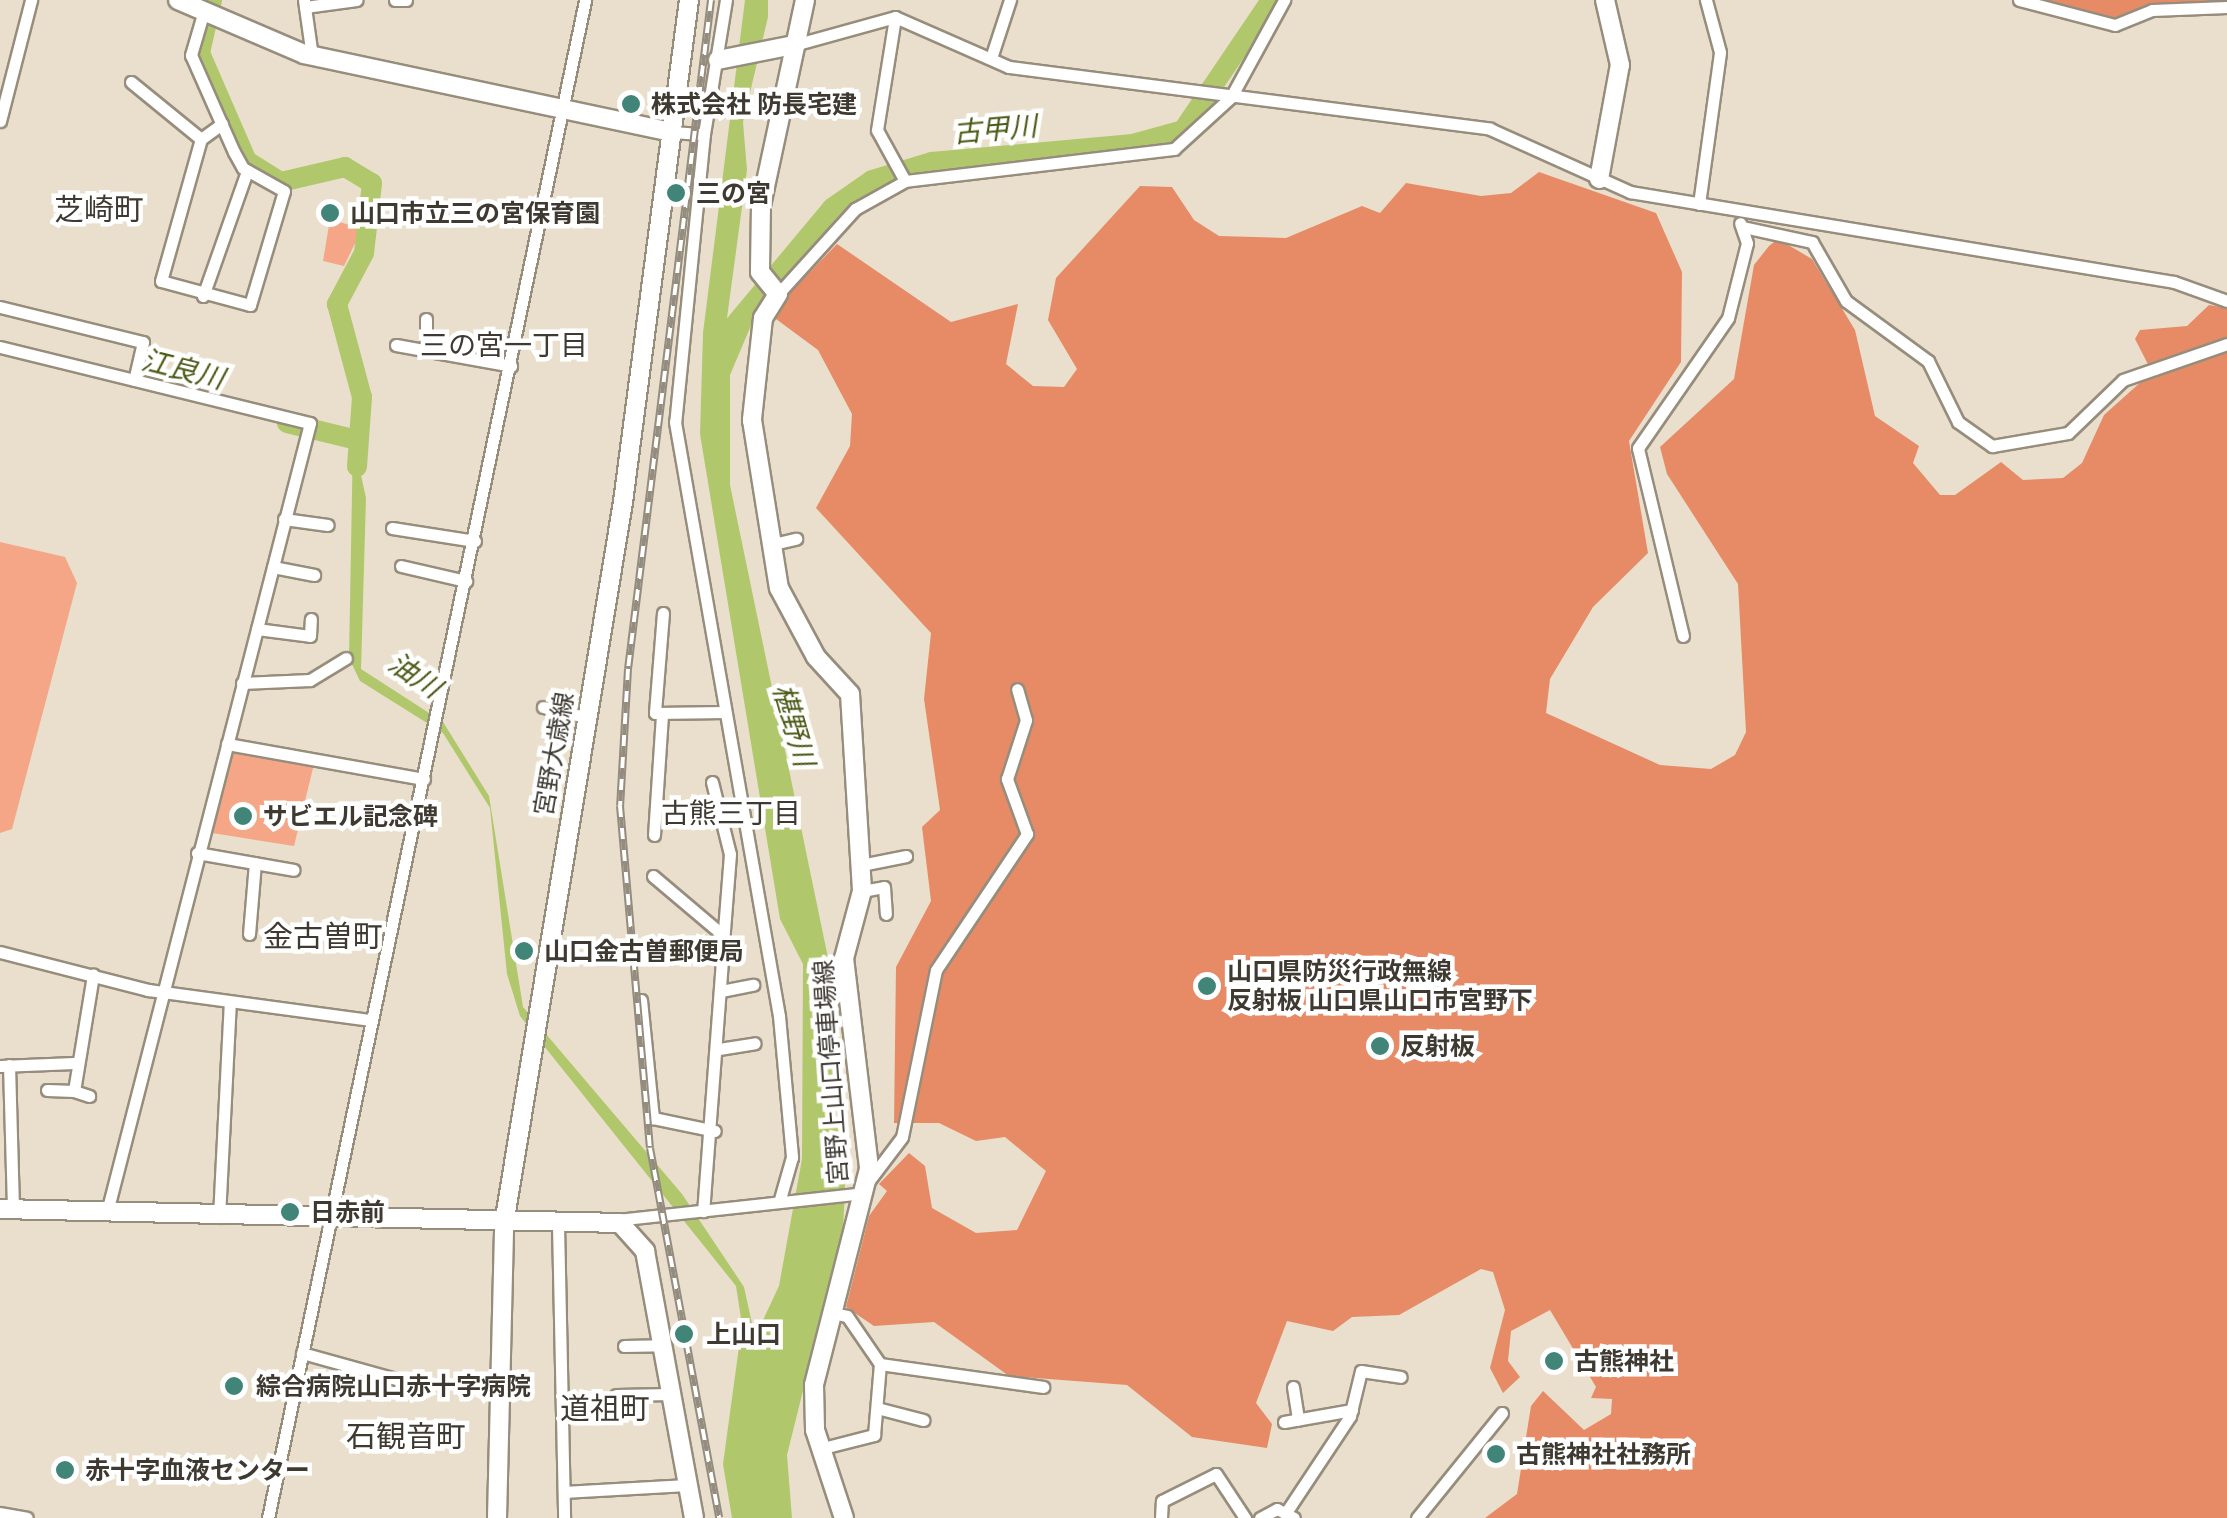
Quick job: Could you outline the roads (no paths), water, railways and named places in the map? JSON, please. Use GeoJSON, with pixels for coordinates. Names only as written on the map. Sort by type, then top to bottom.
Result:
{"type":"FeatureCollection","features":[{"type":"Feature","properties":{"kind":"main road"},"geometry":{"type":"LineString","coordinates":[[178,0],[203,14],[312,56],[672,132]]}},
{"type":"Feature","properties":{"kind":"main road","name":"宮野大歳線"},"geometry":{"type":"LineString","coordinates":[[497,1518],[504,1224],[534,1016],[586,717],[688,0]]}},
{"type":"Feature","properties":{"kind":"main road","name":"宮野上山口停車場線"},"geometry":{"type":"LineString","coordinates":[[805,0],[790,46],[762,206],[772,287],[751,384],[769,545],[797,622],[850,694],[862,892],[844,958],[864,1190],[814,1385],[823,1448],[844,1518]]}},
{"type":"Feature","properties":{"kind":"main road"},"geometry":{"type":"LineString","coordinates":[[1598,179],[1620,65],[1605,0]]}},
{"type":"Feature","properties":{"kind":"main road"},"geometry":{"type":"LineString","coordinates":[[721,59],[790,46]]}},
{"type":"Feature","properties":{"kind":"main road"},"geometry":{"type":"LineString","coordinates":[[6,1209],[504,1224],[607,1220],[631,1229],[646,1251],[694,1518]]}},
{"type":"Feature","properties":{"kind":"street"},"geometry":{"type":"LineString","coordinates":[[0,121],[31,0]]}},
{"type":"Feature","properties":{"kind":"street"},"geometry":{"type":"LineString","coordinates":[[312,56],[305,4],[357,0]]}},
{"type":"Feature","properties":{"kind":"street"},"geometry":{"type":"LineString","coordinates":[[395,0],[406,0]]}},
{"type":"Feature","properties":{"kind":"street"},"geometry":{"type":"LineString","coordinates":[[268,1518],[566,109],[585,0]]}},
{"type":"Feature","properties":{"kind":"street"},"geometry":{"type":"LineString","coordinates":[[726,0],[721,59],[704,134],[675,422],[785,1064],[792,1157],[783,1198]]}},
{"type":"Feature","properties":{"kind":"street"},"geometry":{"type":"LineString","coordinates":[[991,58],[1010,0]]}},
{"type":"Feature","properties":{"kind":"street"},"geometry":{"type":"LineString","coordinates":[[772,287],[854,209],[904,180],[1174,149],[1230,97],[1284,0]]}},
{"type":"Feature","properties":{"kind":"street"},"geometry":{"type":"LineString","coordinates":[[1698,204],[1720,52],[1706,0]]}},
{"type":"Feature","properties":{"kind":"street"},"geometry":{"type":"LineString","coordinates":[[2020,0],[2115,26],[2152,10],[2227,8]]}},
{"type":"Feature","properties":{"kind":"street"},"geometry":{"type":"LineString","coordinates":[[203,14],[192,55],[222,124],[246,170],[284,192],[250,305],[203,296],[160,281],[202,138],[222,124]]}},
{"type":"Feature","properties":{"kind":"street"},"geometry":{"type":"LineString","coordinates":[[895,17],[876,130],[904,180]]}},
{"type":"Feature","properties":{"kind":"street"},"geometry":{"type":"LineString","coordinates":[[790,46],[895,17],[991,58],[1230,97],[1490,128],[1598,179],[1698,204],[2174,282],[2227,302]]}},
{"type":"Feature","properties":{"kind":"street"},"geometry":{"type":"LineString","coordinates":[[131,82],[202,138]]}},
{"type":"Feature","properties":{"kind":"street"},"geometry":{"type":"LineString","coordinates":[[672,132],[704,134]]}},
{"type":"Feature","properties":{"kind":"street"},"geometry":{"type":"LineString","coordinates":[[203,296],[246,170]]}},
{"type":"Feature","properties":{"kind":"street"},"geometry":{"type":"LineString","coordinates":[[1732,212],[1744,228],[1812,242],[1846,301],[1928,360],[1966,431],[2001,448],[2068,433],[2123,380],[2227,344]]}},
{"type":"Feature","properties":{"kind":"street"},"geometry":{"type":"LineString","coordinates":[[1683,636],[1638,448],[1728,318],[1744,228]]}},
{"type":"Feature","properties":{"kind":"street"},"geometry":{"type":"LineString","coordinates":[[0,307],[143,342],[134,380]]}},
{"type":"Feature","properties":{"kind":"street"},"geometry":{"type":"LineString","coordinates":[[426,319],[426,352]]}},
{"type":"Feature","properties":{"kind":"street"},"geometry":{"type":"LineString","coordinates":[[396,345],[511,366]]}},
{"type":"Feature","properties":{"kind":"street"},"geometry":{"type":"LineString","coordinates":[[0,347],[310,424],[161,990],[107,1212]]}},
{"type":"Feature","properties":{"kind":"street"},"geometry":{"type":"LineString","coordinates":[[284,519],[328,525]]}},
{"type":"Feature","properties":{"kind":"street"},"geometry":{"type":"LineString","coordinates":[[392,528],[474,542]]}},
{"type":"Feature","properties":{"kind":"street"},"geometry":{"type":"LineString","coordinates":[[769,545],[796,539]]}},
{"type":"Feature","properties":{"kind":"street"},"geometry":{"type":"LineString","coordinates":[[401,566],[466,580]]}},
{"type":"Feature","properties":{"kind":"street"},"geometry":{"type":"LineString","coordinates":[[273,567],[314,574]]}},
{"type":"Feature","properties":{"kind":"street"},"geometry":{"type":"LineString","coordinates":[[663,613],[655,713],[662,716],[725,712]]}},
{"type":"Feature","properties":{"kind":"street"},"geometry":{"type":"LineString","coordinates":[[256,629],[310,636],[311,619]]}},
{"type":"Feature","properties":{"kind":"street"},"geometry":{"type":"LineString","coordinates":[[242,683],[310,680],[346,658]]}},
{"type":"Feature","properties":{"kind":"street"},"geometry":{"type":"LineString","coordinates":[[607,1220],[864,1190],[902,1136],[936,970],[1028,834],[1008,780],[1026,720],[1017,689]]}},
{"type":"Feature","properties":{"kind":"street"},"geometry":{"type":"LineString","coordinates":[[543,707],[586,717]]}},
{"type":"Feature","properties":{"kind":"street"},"geometry":{"type":"LineString","coordinates":[[662,716],[656,770],[662,833]]}},
{"type":"Feature","properties":{"kind":"street"},"geometry":{"type":"LineString","coordinates":[[226,744],[424,779]]}},
{"type":"Feature","properties":{"kind":"street"},"geometry":{"type":"LineString","coordinates":[[716,795],[734,779]]}},
{"type":"Feature","properties":{"kind":"street"},"geometry":{"type":"LineString","coordinates":[[700,1211],[716,1130],[730,854],[712,782]]}},
{"type":"Feature","properties":{"kind":"street"},"geometry":{"type":"LineString","coordinates":[[197,853],[294,870]]}},
{"type":"Feature","properties":{"kind":"street"},"geometry":{"type":"LineString","coordinates":[[861,865],[906,856]]}},
{"type":"Feature","properties":{"kind":"street"},"geometry":{"type":"LineString","coordinates":[[249,934],[255,863]]}},
{"type":"Feature","properties":{"kind":"street"},"geometry":{"type":"LineString","coordinates":[[653,876],[718,931],[723,947]]}},
{"type":"Feature","properties":{"kind":"street"},"geometry":{"type":"LineString","coordinates":[[862,892],[884,887],[891,908]]}},
{"type":"Feature","properties":{"kind":"street"},"geometry":{"type":"LineString","coordinates":[[0,952],[161,990],[371,1020]]}},
{"type":"Feature","properties":{"kind":"street"},"geometry":{"type":"LineString","coordinates":[[74,1091],[74,1063],[93,975]]}},
{"type":"Feature","properties":{"kind":"street"},"geometry":{"type":"LineString","coordinates":[[721,991],[752,985]]}},
{"type":"Feature","properties":{"kind":"street"},"geometry":{"type":"LineString","coordinates":[[641,1000],[652,1118],[716,1130]]}},
{"type":"Feature","properties":{"kind":"street"},"geometry":{"type":"LineString","coordinates":[[219,1216],[230,1002]]}},
{"type":"Feature","properties":{"kind":"street"},"geometry":{"type":"LineString","coordinates":[[719,1050],[755,1042]]}},
{"type":"Feature","properties":{"kind":"street"},"geometry":{"type":"LineString","coordinates":[[6,1209],[4,1065],[74,1063]]}},
{"type":"Feature","properties":{"kind":"street"},"geometry":{"type":"LineString","coordinates":[[47,1090],[88,1096]]}},
{"type":"Feature","properties":{"kind":"street"},"geometry":{"type":"LineString","coordinates":[[558,1224],[564,1518]]}},
{"type":"Feature","properties":{"kind":"street"},"geometry":{"type":"LineString","coordinates":[[823,1448],[874,1436],[877,1408],[880,1364],[847,1316],[833,1313]]}},
{"type":"Feature","properties":{"kind":"street"},"geometry":{"type":"LineString","coordinates":[[624,1346],[663,1345]]}},
{"type":"Feature","properties":{"kind":"street"},"geometry":{"type":"LineString","coordinates":[[302,1352],[417,1385]]}},
{"type":"Feature","properties":{"kind":"street"},"geometry":{"type":"LineString","coordinates":[[880,1364],[1043,1387]]}},
{"type":"Feature","properties":{"kind":"street"},"geometry":{"type":"LineString","coordinates":[[1260,1518],[1291,1515],[1352,1410],[1361,1371],[1401,1377]]}},
{"type":"Feature","properties":{"kind":"street"},"geometry":{"type":"LineString","coordinates":[[1293,1387],[1298,1420]]}},
{"type":"Feature","properties":{"kind":"street"},"geometry":{"type":"LineString","coordinates":[[616,1396],[672,1394]]}},
{"type":"Feature","properties":{"kind":"street"},"geometry":{"type":"LineString","coordinates":[[877,1408],[923,1420]]}},
{"type":"Feature","properties":{"kind":"street"},"geometry":{"type":"LineString","coordinates":[[1284,1422],[1352,1410]]}},
{"type":"Feature","properties":{"kind":"street"},"geometry":{"type":"LineString","coordinates":[[1417,1518],[1502,1413]]}},
{"type":"Feature","properties":{"kind":"street"},"geometry":{"type":"LineString","coordinates":[[1161,1518],[1162,1501],[1216,1474],[1246,1518]]}},
{"type":"Feature","properties":{"kind":"street"},"geometry":{"type":"LineString","coordinates":[[564,1492],[686,1485]]}},
{"type":"Feature","properties":{"kind":"street"},"geometry":{"type":"LineString","coordinates":[[0,1513],[27,1518]]}},
{"type":"Feature","properties":{"kind":"waterway","name":"油川"},"geometry":{"type":"LineString","coordinates":[[212,0],[200,53],[247,161],[281,182],[345,167],[372,183],[364,253],[337,304],[362,397],[357,467]]}},
{"type":"Feature","properties":{"kind":"waterway","name":"古甲川"},"geometry":{"type":"LineString","coordinates":[[737,322],[832,208],[872,180],[932,162],[1133,144],[1183,130],[1271,0]]}},
{"type":"Feature","properties":{"kind":"waterway","name":"江良川"},"geometry":{"type":"LineString","coordinates":[[287,423],[353,439]]}},
{"type":"Feature","properties":{"kind":"railway"},"geometry":{"type":"LineString","coordinates":[[711,0],[628,669],[620,806],[650,1148],[719,1518]]}},
{"type":"Feature","properties":{"kind":"place","name":"株式会社 防長宅建"},"geometry":{"type":"Point","coordinates":[631,104]}},
{"type":"Feature","properties":{"kind":"place","name":"三の宮"},"geometry":{"type":"Point","coordinates":[676,193]}},
{"type":"Feature","properties":{"kind":"place","name":"山口市立三の宮保育園"},"geometry":{"type":"Point","coordinates":[330,213]}},
{"type":"Feature","properties":{"kind":"place","name":"サビエル記念碑"},"geometry":{"type":"Point","coordinates":[243,816]}},
{"type":"Feature","properties":{"kind":"place","name":"山口金古曽郵便局"},"geometry":{"type":"Point","coordinates":[524,951]}},
{"type":"Feature","properties":{"kind":"place","name":"山口県防災行政無線 反射板 山口県山口市宮野下"},"geometry":{"type":"Point","coordinates":[1207,986]}},
{"type":"Feature","properties":{"kind":"place","name":"反射板"},"geometry":{"type":"Point","coordinates":[1380,1046]}},
{"type":"Feature","properties":{"kind":"place","name":"日赤前"},"geometry":{"type":"Point","coordinates":[290,1212]}},
{"type":"Feature","properties":{"kind":"place","name":"上山口"},"geometry":{"type":"Point","coordinates":[684,1334]}},
{"type":"Feature","properties":{"kind":"place","name":"古熊神社"},"geometry":{"type":"Point","coordinates":[1554,1361]}},
{"type":"Feature","properties":{"kind":"place","name":"綜合病院山口赤十字病院"},"geometry":{"type":"Point","coordinates":[234,1386]}},
{"type":"Feature","properties":{"kind":"place","name":"古熊神社社務所"},"geometry":{"type":"Point","coordinates":[1496,1454]}},
{"type":"Feature","properties":{"kind":"place","name":"赤十字血液センター"},"geometry":{"type":"Point","coordinates":[65,1470]}},
{"type":"Feature","properties":{"kind":"district","name":"芝崎町"},"geometry":{"type":"Point","coordinates":[99,209]}},
{"type":"Feature","properties":{"kind":"district","name":"三の宮一丁目"},"geometry":{"type":"Point","coordinates":[504,345]}},
{"type":"Feature","properties":{"kind":"district","name":"古熊三丁目"},"geometry":{"type":"Point","coordinates":[731,813]}},
{"type":"Feature","properties":{"kind":"district","name":"金古曽町"},"geometry":{"type":"Point","coordinates":[323,936]}},
{"type":"Feature","properties":{"kind":"district","name":"道祖町"},"geometry":{"type":"Point","coordinates":[605,1408]}},
{"type":"Feature","properties":{"kind":"district","name":"石観音町"},"geometry":{"type":"Point","coordinates":[406,1436]}},
{"type":"Feature","properties":{"kind":"water label","name":"椹野川"},"geometry":{"type":"Point","coordinates":[794,725]}}]}
